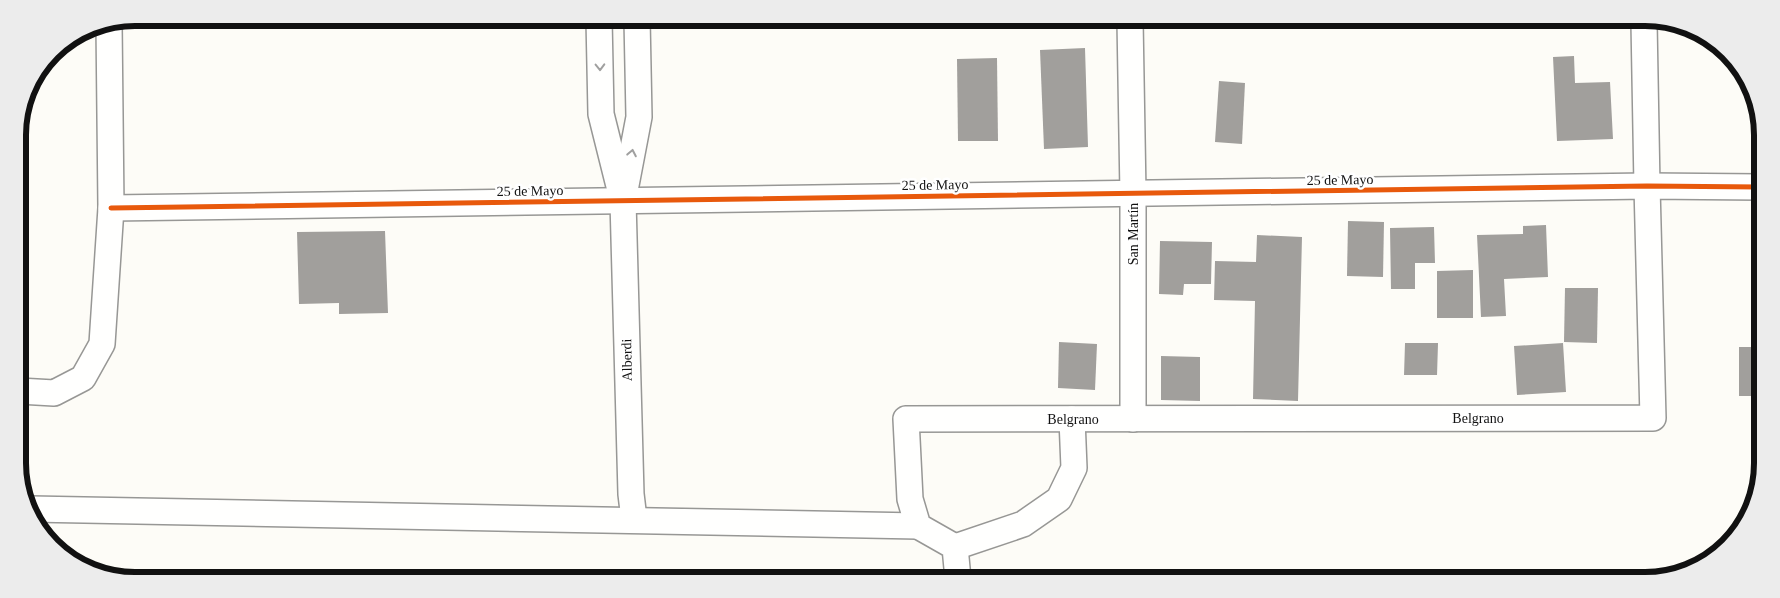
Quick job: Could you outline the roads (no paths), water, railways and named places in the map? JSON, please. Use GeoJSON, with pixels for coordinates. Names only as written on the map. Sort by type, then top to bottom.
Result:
{"type":"FeatureCollection","features":[{"type":"Feature","properties":{"kind":"street","name":"Alberdi"},"geometry":{"type":"LineString","coordinates":[[599,26],[601,114],[623,200]]}},
{"type":"Feature","properties":{"kind":"street","name":"Alberdi"},"geometry":{"type":"LineString","coordinates":[[634,520],[631,494],[623,200],[639,117],[638,26]]}},
{"type":"Feature","properties":{"kind":"street","name":"San Martín"},"geometry":{"type":"LineString","coordinates":[[1130,26],[1133,194],[1133,419]]}},
{"type":"Feature","properties":{"kind":"street","name":"Belgrano"},"geometry":{"type":"LineString","coordinates":[[918,526],[910,499],[906,419],[1653,418],[1644,26]]}},
{"type":"Feature","properties":{"kind":"street"},"geometry":{"type":"LineString","coordinates":[[26,391],[54,393],[83,378],[102,344],[111,208],[109,30]]}},
{"type":"Feature","properties":{"kind":"street","name":"25 de Mayo"},"geometry":{"type":"LineString","coordinates":[[111,208],[1647,186],[1754,187]]}},
{"type":"Feature","properties":{"kind":"street"},"geometry":{"type":"LineString","coordinates":[[37,509],[918,526],[955,547],[1023,524],[1059,499],[1074,468],[1072,419]]}},
{"type":"Feature","properties":{"kind":"street"},"geometry":{"type":"LineString","coordinates":[[955,547],[957,572]]}}]}
